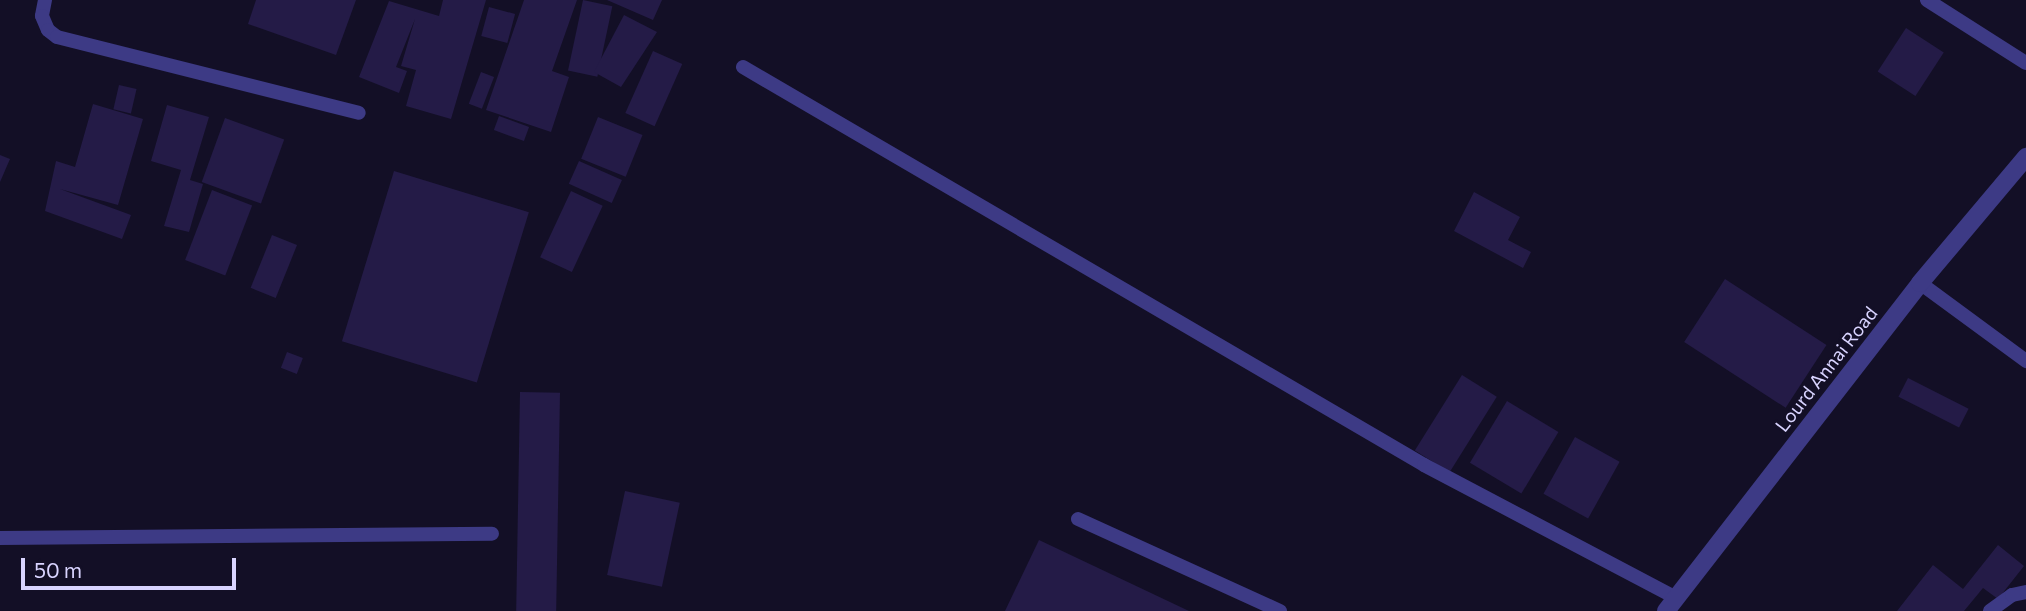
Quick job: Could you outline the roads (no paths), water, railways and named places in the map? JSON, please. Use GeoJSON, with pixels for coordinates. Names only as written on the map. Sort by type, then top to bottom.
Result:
{"type":"FeatureCollection","features":[{"type":"Feature","properties":{"kind":"street","name":"Lourd Annai Road"},"geometry":{"type":"LineString","coordinates":[[1671,605],[1920,283],[2026,157]]}},
{"type":"Feature","properties":{"kind":"lane"},"geometry":{"type":"LineString","coordinates":[[46,0],[42,16],[48,30],[57,37],[359,113]]}},
{"type":"Feature","properties":{"kind":"lane"},"geometry":{"type":"LineString","coordinates":[[1927,0],[2026,63]]}},
{"type":"Feature","properties":{"kind":"lane"},"geometry":{"type":"LineString","coordinates":[[743,67],[1424,465],[1671,605]]}},
{"type":"Feature","properties":{"kind":"lane"},"geometry":{"type":"LineString","coordinates":[[1920,283],[2026,361]]}},
{"type":"Feature","properties":{"kind":"lane"},"geometry":{"type":"LineString","coordinates":[[1078,519],[1280,611]]}},
{"type":"Feature","properties":{"kind":"lane"},"geometry":{"type":"LineString","coordinates":[[0,538],[492,534]]}},
{"type":"Feature","properties":{"kind":"lane"},"geometry":{"type":"LineString","coordinates":[[1990,611],[2012,595],[2026,592]]}}]}
